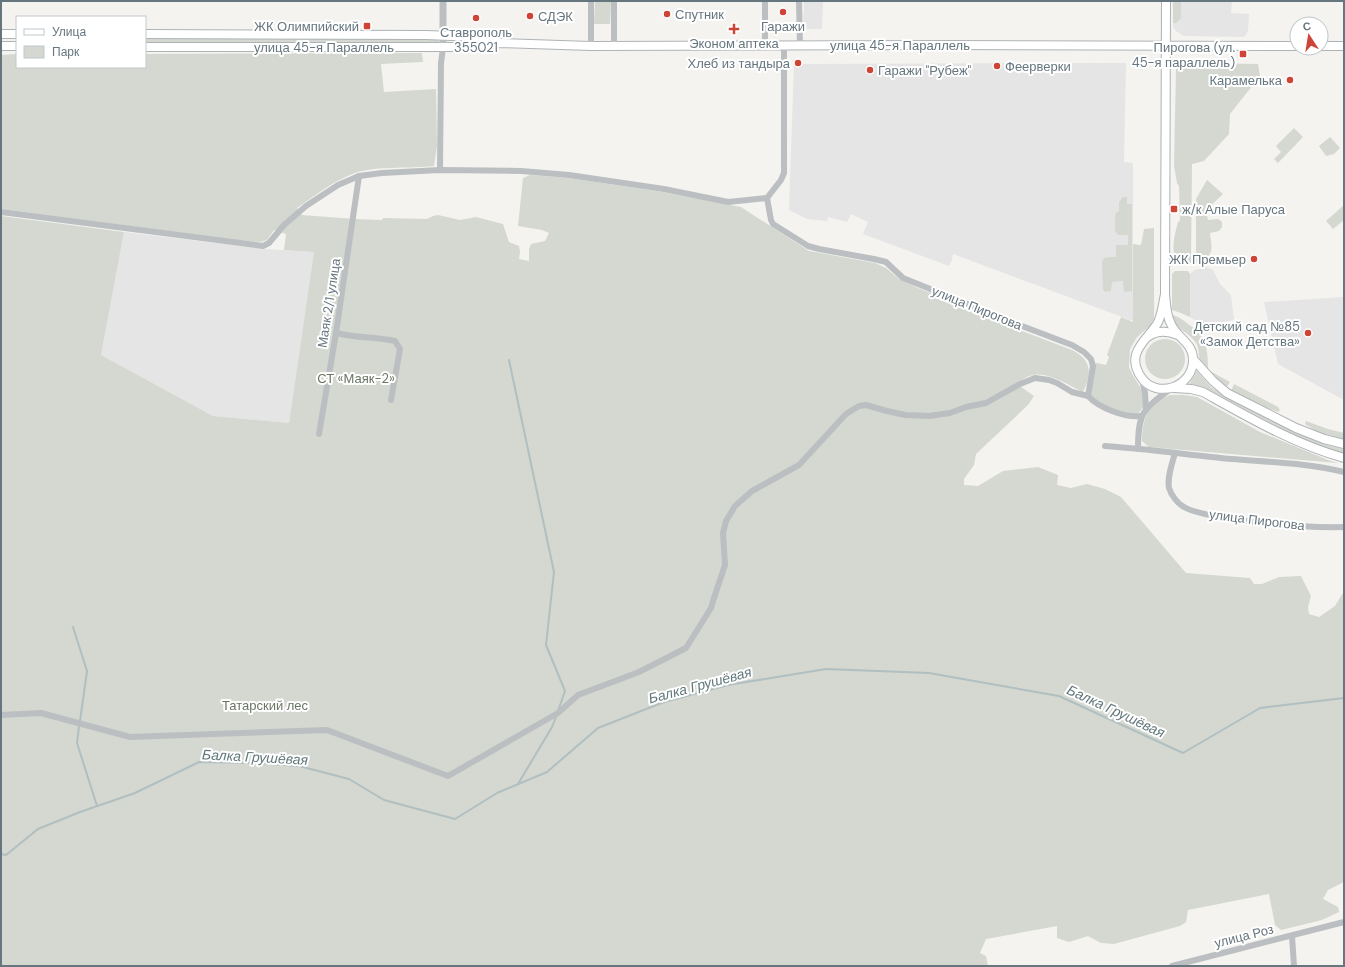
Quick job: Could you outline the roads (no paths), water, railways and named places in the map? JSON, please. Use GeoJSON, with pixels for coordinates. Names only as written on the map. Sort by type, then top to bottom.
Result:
{"type":"FeatureCollection","features":[{"type":"Feature","properties":{"kind":"main road"},"geometry":{"type":"LineString","coordinates":[[1166,1],[1165,294],[1170,323],[1178,335],[1189,345],[1193,359],[1190,374],[1183,382],[1173,388]]}},
{"type":"Feature","properties":{"kind":"main road"},"geometry":{"type":"LineString","coordinates":[[1,34],[16,34]]}},
{"type":"Feature","properties":{"kind":"main road","name":"улица 45-я Параллель"},"geometry":{"type":"LineString","coordinates":[[146,34],[442,35],[477,37],[502,43]]}},
{"type":"Feature","properties":{"kind":"main road","name":"улица 45-я Параллель"},"geometry":{"type":"LineString","coordinates":[[146,47],[443,48],[502,43],[591,46],[1289,46]]}},
{"type":"Feature","properties":{"kind":"main road"},"geometry":{"type":"LineString","coordinates":[[1,46],[16,46]]}},
{"type":"Feature","properties":{"kind":"main road"},"geometry":{"type":"LineString","coordinates":[[1329,46],[1344,46]]}},
{"type":"Feature","properties":{"kind":"main road"},"geometry":{"type":"LineString","coordinates":[[1165,294],[1158,322],[1139,346],[1136,354],[1135,362],[1137,371],[1141,378],[1153,387],[1161,389],[1192,389],[1203,392],[1292,439],[1322,452],[1344,458]]}},
{"type":"Feature","properties":{"kind":"main road"},"geometry":{"type":"LineString","coordinates":[[1144,339],[1152,334],[1161,332],[1170,332],[1178,335]]}},
{"type":"Feature","properties":{"kind":"main road"},"geometry":{"type":"LineString","coordinates":[[1193,359],[1213,381],[1227,393],[1296,428],[1324,439],[1344,444]]}},
{"type":"Feature","properties":{"kind":"street"},"geometry":{"type":"LineString","coordinates":[[440,170],[443,1]]}},
{"type":"Feature","properties":{"kind":"street"},"geometry":{"type":"LineString","coordinates":[[591,1],[591,46]]}},
{"type":"Feature","properties":{"kind":"street"},"geometry":{"type":"LineString","coordinates":[[614,1],[614,46]]}},
{"type":"Feature","properties":{"kind":"street"},"geometry":{"type":"LineString","coordinates":[[765,1],[765,46]]}},
{"type":"Feature","properties":{"kind":"street"},"geometry":{"type":"LineString","coordinates":[[799,1],[800,46]]}},
{"type":"Feature","properties":{"kind":"street"},"geometry":{"type":"LineString","coordinates":[[1,212],[263,246],[269,244],[284,225],[306,206],[338,185],[359,176],[382,173],[440,170],[502,170],[569,175],[664,189],[728,202],[767,198],[781,180],[784,173],[784,46]]}},
{"type":"Feature","properties":{"kind":"street","name":"Маяк 2/1 улица"},"geometry":{"type":"LineString","coordinates":[[319,434],[336,333],[359,176]]}},
{"type":"Feature","properties":{"kind":"street","name":"улица Пирогова"},"geometry":{"type":"LineString","coordinates":[[767,198],[773,224],[808,246],[886,262],[903,278],[1072,345],[1084,352],[1091,359],[1093,366],[1088,396]]}},
{"type":"Feature","properties":{"kind":"street"},"geometry":{"type":"LineString","coordinates":[[336,333],[347,336],[382,338],[395,341],[400,349],[391,400]]}},
{"type":"Feature","properties":{"kind":"street"},"geometry":{"type":"LineString","coordinates":[[1,715],[41,714],[130,737],[327,730],[448,776],[558,713],[578,695],[639,672],[686,648],[711,608],[725,565],[723,533],[726,521],[735,506],[752,491],[798,465],[846,414],[859,406],[866,405],[905,415],[929,416],[950,413],[986,403],[1020,384],[1035,378],[1053,382],[1072,392],[1088,396],[1091,400],[1103,407],[1120,414],[1134,417],[1141,416]]}},
{"type":"Feature","properties":{"kind":"street"},"geometry":{"type":"LineString","coordinates":[[1141,378],[1144,384],[1146,409]]}},
{"type":"Feature","properties":{"kind":"street"},"geometry":{"type":"LineString","coordinates":[[1138,449],[1138,431],[1141,416],[1156,399],[1173,388]]}},
{"type":"Feature","properties":{"kind":"street"},"geometry":{"type":"LineString","coordinates":[[1105,446],[1317,466],[1344,472]]}},
{"type":"Feature","properties":{"kind":"street","name":"улица Пирогова"},"geometry":{"type":"LineString","coordinates":[[1175,453],[1170,471],[1169,489],[1176,501],[1184,507],[1205,514],[1253,522],[1306,527],[1344,527]]}},
{"type":"Feature","properties":{"kind":"street","name":"улица Роз"},"geometry":{"type":"LineString","coordinates":[[1172,966],[1344,922]]}},
{"type":"Feature","properties":{"kind":"street","name":"улица Роз"},"geometry":{"type":"LineString","coordinates":[[1292,936],[1294,966]]}},
{"type":"Feature","properties":{"kind":"street","name":"улица Роз"},"geometry":{"type":"LineString","coordinates":[[1202,958],[1203,966]]}},
{"type":"Feature","properties":{"kind":"waterway"},"geometry":{"type":"LineString","coordinates":[[509,360],[554,572],[546,645],[565,691],[558,711]]}},
{"type":"Feature","properties":{"kind":"waterway"},"geometry":{"type":"LineString","coordinates":[[73,627],[87,671],[80,721]]}},
{"type":"Feature","properties":{"kind":"waterway","name":"Балка Грушёвая"},"geometry":{"type":"LineString","coordinates":[[1,854],[6,855],[38,829],[80,812],[135,793],[199,762],[258,763],[299,766],[349,779],[384,800],[455,819],[497,793],[547,772],[598,728],[664,702],[728,685],[826,669],[929,673],[1059,696],[1183,753],[1260,708],[1344,698]]}},
{"type":"Feature","properties":{"kind":"waterway"},"geometry":{"type":"LineString","coordinates":[[518,784],[552,727],[556,717]]}},
{"type":"Feature","properties":{"kind":"waterway"},"geometry":{"type":"LineString","coordinates":[[79,726],[77,743],[97,806]]}},
{"type":"Feature","properties":{"kind":"place","name":"Гаражи"},"geometry":{"type":"Point","coordinates":[783,12]}},
{"type":"Feature","properties":{"kind":"place","name":"Спутник"},"geometry":{"type":"Point","coordinates":[667,14]}},
{"type":"Feature","properties":{"kind":"place","name":"СДЭК"},"geometry":{"type":"Point","coordinates":[530,16]}},
{"type":"Feature","properties":{"kind":"place","name":"Ставрополь 355021"},"geometry":{"type":"Point","coordinates":[476,18]}},
{"type":"Feature","properties":{"kind":"place","name":"ЖК Олимпийский"},"geometry":{"type":"Point","coordinates":[367,26]}},
{"type":"Feature","properties":{"kind":"place","name":"Эконом аптека"},"geometry":{"type":"Point","coordinates":[734,29]}},
{"type":"Feature","properties":{"kind":"place","name":"Пирогова (ул. 45-я параллель)"},"geometry":{"type":"Point","coordinates":[1243,54]}},
{"type":"Feature","properties":{"kind":"place","name":"Хлеб из тандыра"},"geometry":{"type":"Point","coordinates":[798,63]}},
{"type":"Feature","properties":{"kind":"place","name":"Феерверки"},"geometry":{"type":"Point","coordinates":[997,66]}},
{"type":"Feature","properties":{"kind":"place","name":"Гаражи \"Рубеж\""},"geometry":{"type":"Point","coordinates":[870,70]}},
{"type":"Feature","properties":{"kind":"place","name":"Карамелька"},"geometry":{"type":"Point","coordinates":[1290,80]}},
{"type":"Feature","properties":{"kind":"place","name":"ж/к Алые Паруса"},"geometry":{"type":"Point","coordinates":[1174,209]}},
{"type":"Feature","properties":{"kind":"place","name":"ЖК Премьер"},"geometry":{"type":"Point","coordinates":[1254,259]}},
{"type":"Feature","properties":{"kind":"place","name":"Детский сад №85 «Замок Детства»"},"geometry":{"type":"Point","coordinates":[1308,333]}},
{"type":"Feature","properties":{"kind":"park label","name":"СТ «Маяк-2»"},"geometry":{"type":"Point","coordinates":[356,378]}},
{"type":"Feature","properties":{"kind":"park label","name":"Татарский лес"},"geometry":{"type":"Point","coordinates":[265,705]}}]}
